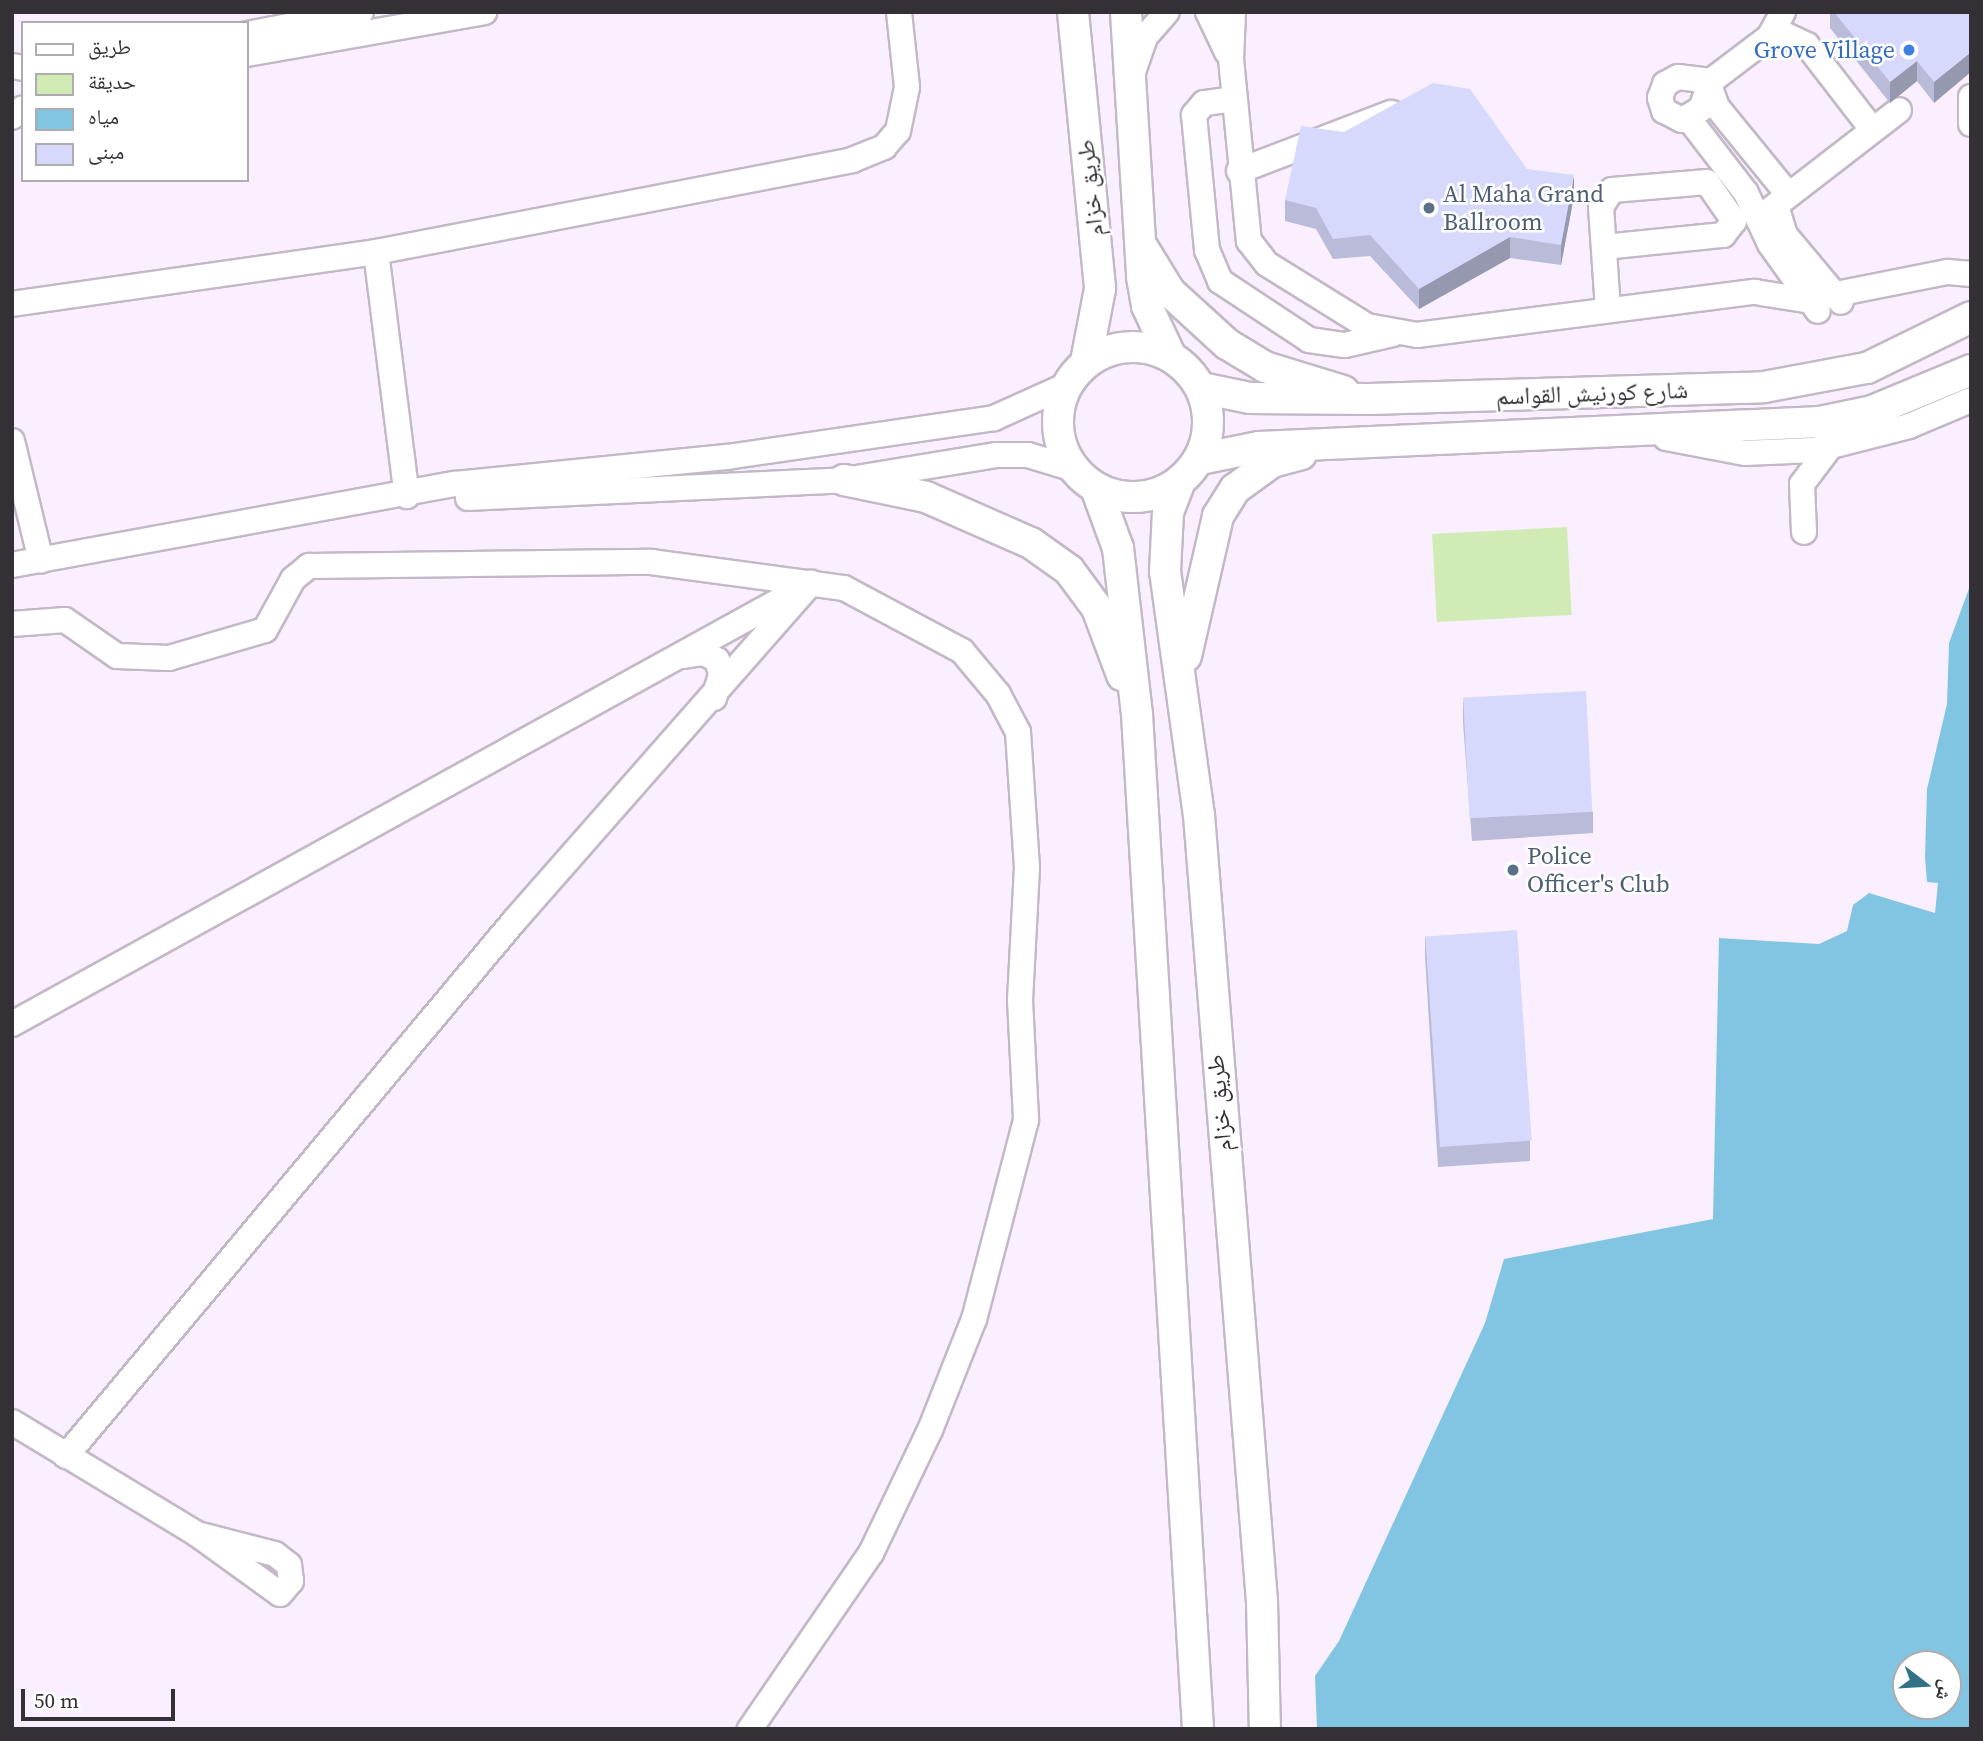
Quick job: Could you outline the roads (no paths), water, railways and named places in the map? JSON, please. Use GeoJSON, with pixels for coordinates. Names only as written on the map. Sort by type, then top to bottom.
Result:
{"type":"FeatureCollection","features":[{"type":"Feature","properties":{"kind":"main road","name":"طريق خزام"},"geometry":{"type":"LineString","coordinates":[[1073,12],[1100,289],[1086,362]]}},
{"type":"Feature","properties":{"kind":"main road","name":"طريق خزام"},"geometry":{"type":"LineString","coordinates":[[1126,12],[1133,97],[1139,241],[1147,306],[1170,355]]}},
{"type":"Feature","properties":{"kind":"main road"},"geometry":{"type":"LineString","coordinates":[[1139,241],[1170,292],[1227,344],[1265,367],[1370,399]]}},
{"type":"Feature","properties":{"kind":"main road","name":"شارع كورنيش القواسم"},"geometry":{"type":"LineString","coordinates":[[1201,387],[1250,398],[1370,399],[1817,381],[1926,344],[1970,317]]}},
{"type":"Feature","properties":{"kind":"main road"},"geometry":{"type":"LineString","coordinates":[[1085,479],[1125,497],[1154,495],[1180,481],[1200,459],[1209,411],[1201,387],[1170,355],[1142,346],[1112,349],[1086,362],[1067,385],[1059,424],[1085,479],[1118,548],[1137,714],[1198,1729]]}},
{"type":"Feature","properties":{"kind":"main road","name":"شارع كورنيش القواسم"},"geometry":{"type":"LineString","coordinates":[[1200,459],[1224,450],[1627,435],[1820,422],[1872,411],[1971,370]]}},
{"type":"Feature","properties":{"kind":"main road"},"geometry":{"type":"LineString","coordinates":[[1180,687],[1206,550],[1235,489],[1272,462],[1336,444]]}},
{"type":"Feature","properties":{"kind":"main road"},"geometry":{"type":"LineString","coordinates":[[844,480],[926,497],[1031,543],[1069,570],[1097,608],[1137,714]]}},
{"type":"Feature","properties":{"kind":"main road","name":"طريق خزام"},"geometry":{"type":"LineString","coordinates":[[1180,481],[1164,543],[1180,687],[1199,815],[1262,1601],[1265,1729]]}},
{"type":"Feature","properties":{"kind":"street"},"geometry":{"type":"LineString","coordinates":[[248,53],[294,27],[361,12]]}},
{"type":"Feature","properties":{"kind":"street"},"geometry":{"type":"LineString","coordinates":[[248,34],[294,27],[484,12]]}},
{"type":"Feature","properties":{"kind":"street"},"geometry":{"type":"LineString","coordinates":[[12,304],[376,252],[852,160],[884,147],[898,131],[907,87],[899,12]]}},
{"type":"Feature","properties":{"kind":"street"},"geometry":{"type":"LineString","coordinates":[[1133,97],[1137,56],[1167,12]]}},
{"type":"Feature","properties":{"kind":"street"},"geometry":{"type":"LineString","coordinates":[[1208,12],[1231,59]]}},
{"type":"Feature","properties":{"kind":"street"},"geometry":{"type":"LineString","coordinates":[[1233,12],[1231,59],[1239,171],[1245,226],[1257,253],[1352,318],[1395,333]]}},
{"type":"Feature","properties":{"kind":"street"},"geometry":{"type":"LineString","coordinates":[[1689,119],[1701,109],[1710,81],[1779,21],[1807,46],[1872,129]]}},
{"type":"Feature","properties":{"kind":"street"},"geometry":{"type":"LineString","coordinates":[[1710,81],[1678,77],[1661,91],[1664,111],[1689,119],[1774,207]]}},
{"type":"Feature","properties":{"kind":"street"},"geometry":{"type":"LineString","coordinates":[[1710,81],[1717,107],[1828,302]]}},
{"type":"Feature","properties":{"kind":"street"},"geometry":{"type":"LineString","coordinates":[[1971,97],[1971,124]]}},
{"type":"Feature","properties":{"kind":"street"},"geometry":{"type":"LineString","coordinates":[[1234,99],[1204,103],[1194,115],[1207,250],[1220,281],[1321,344],[1395,333],[1742,296],[1789,312],[1971,274]]}},
{"type":"Feature","properties":{"kind":"street"},"geometry":{"type":"LineString","coordinates":[[1239,171],[1410,106]]}},
{"type":"Feature","properties":{"kind":"street"},"geometry":{"type":"LineString","coordinates":[[1774,207],[1899,110]]}},
{"type":"Feature","properties":{"kind":"street"},"geometry":{"type":"LineString","coordinates":[[1604,247],[1723,235],[1734,221],[1707,182],[1618,188],[1601,207],[1608,309]]}},
{"type":"Feature","properties":{"kind":"street"},"geometry":{"type":"LineString","coordinates":[[376,252],[418,494]]}},
{"type":"Feature","properties":{"kind":"street"},"geometry":{"type":"LineString","coordinates":[[1828,302],[1954,284],[1971,292]]}},
{"type":"Feature","properties":{"kind":"street"},"geometry":{"type":"LineString","coordinates":[[12,565],[418,494],[455,484],[727,457],[994,418],[1067,385]]}},
{"type":"Feature","properties":{"kind":"street","name":"شارع كورنيش القواسم"},"geometry":{"type":"LineString","coordinates":[[1627,435],[1767,455],[1830,447],[1909,426],[1971,400]]}},
{"type":"Feature","properties":{"kind":"street"},"geometry":{"type":"LineString","coordinates":[[12,441],[41,561]]}},
{"type":"Feature","properties":{"kind":"street"},"geometry":{"type":"LineString","coordinates":[[1804,532],[1802,484],[1830,447]]}},
{"type":"Feature","properties":{"kind":"street"},"geometry":{"type":"LineString","coordinates":[[418,494],[454,499],[844,480],[997,456],[1028,455],[1085,479]]}},
{"type":"Feature","properties":{"kind":"street"},"geometry":{"type":"LineString","coordinates":[[1767,455],[1802,484]]}},
{"type":"Feature","properties":{"kind":"street"},"geometry":{"type":"LineString","coordinates":[[12,624],[65,620],[117,656],[141,660],[249,639],[265,630],[293,579],[309,566],[651,562],[811,583],[874,600],[962,650],[998,694],[1018,732],[1027,867],[1020,1000],[1026,1120],[974,1319],[930,1430],[871,1553],[750,1729]]}},
{"type":"Feature","properties":{"kind":"street"},"geometry":{"type":"LineString","coordinates":[[12,1024],[811,583]]}},
{"type":"Feature","properties":{"kind":"street"},"geometry":{"type":"LineString","coordinates":[[65,1456],[515,920],[714,698],[811,583]]}},
{"type":"Feature","properties":{"kind":"street"},"geometry":{"type":"LineString","coordinates":[[681,656],[704,653],[716,660],[721,674],[714,698]]}},
{"type":"Feature","properties":{"kind":"street"},"geometry":{"type":"LineString","coordinates":[[12,1422],[197,1534]]}},
{"type":"Feature","properties":{"kind":"water"},"geometry":{"type":"Polygon","coordinates":[[[1971,583],[1971,1729],[1317,1729],[1315,1676],[1339,1641],[1485,1323],[1504,1259],[1713,1219],[1719,938],[1819,944],[1847,931],[1853,905],[1869,893],[1935,913],[1938,883],[1927,882],[1925,857],[1927,789],[1947,704],[1949,643],[1971,583]]]}},
{"type":"Feature","properties":{"kind":"place","name":"Grove Village"},"geometry":{"type":"Point","coordinates":[1909,50]}},
{"type":"Feature","properties":{"kind":"place","name":"Al Maha Grand Ballroom"},"geometry":{"type":"Point","coordinates":[1429,208]}},
{"type":"Feature","properties":{"kind":"place","name":"Police Officer's Club"},"geometry":{"type":"Point","coordinates":[1513,870]}}]}
